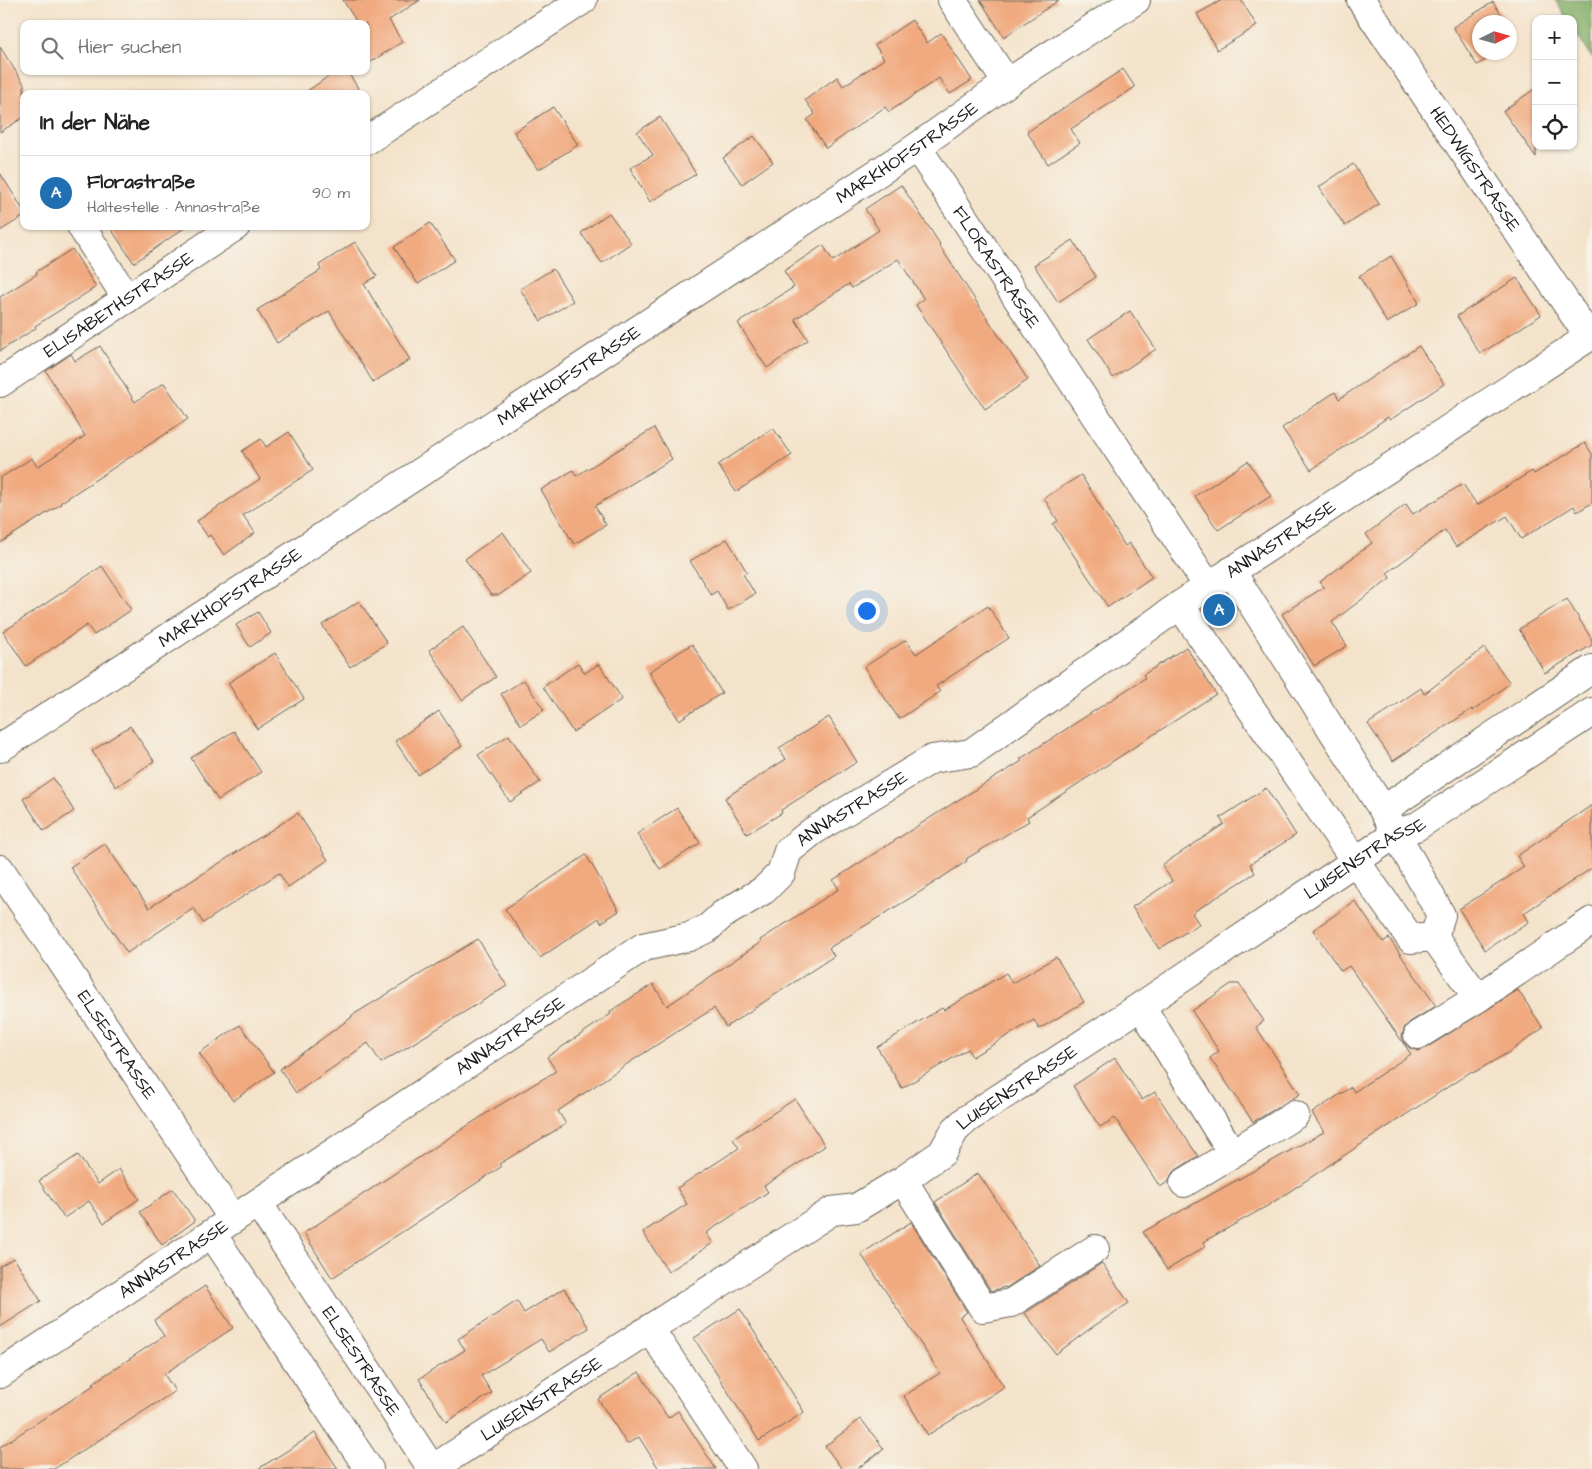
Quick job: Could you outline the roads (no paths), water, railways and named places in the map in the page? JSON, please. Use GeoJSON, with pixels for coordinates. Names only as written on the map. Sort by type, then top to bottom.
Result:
{"type":"FeatureCollection","features":[{"type":"Feature","properties":{"kind":"street"},"geometry":{"type":"LineString","coordinates":[[370,138],[583,0]]}},
{"type":"Feature","properties":{"kind":"street"},"geometry":{"type":"LineString","coordinates":[[952,0],[1008,83]]}},
{"type":"Feature","properties":{"kind":"street","name":"MARKHOFSTRASSE"},"geometry":{"type":"LineString","coordinates":[[0,748],[917,147],[1008,83],[1136,0]]}},
{"type":"Feature","properties":{"kind":"street","name":"HEDWIGSTRASSE"},"geometry":{"type":"LineString","coordinates":[[1361,0],[1591,336]]}},
{"type":"Feature","properties":{"kind":"street","name":"FLORASTRASSE"},"geometry":{"type":"LineString","coordinates":[[917,147],[1208,586]]}},
{"type":"Feature","properties":{"kind":"street"},"geometry":{"type":"LineString","coordinates":[[84,230],[127,299]]}},
{"type":"Feature","properties":{"kind":"street","name":"ELISABETHSTRASSE"},"geometry":{"type":"LineString","coordinates":[[0,383],[230,230]]}},
{"type":"Feature","properties":{"kind":"street","name":"ANNASTRASSE"},"geometry":{"type":"LineString","coordinates":[[0,1374],[643,948],[689,937],[708,928],[722,915],[764,890],[781,873],[788,851],[813,831],[932,759],[971,753],[1208,586],[1591,336]]}},
{"type":"Feature","properties":{"kind":"street"},"geometry":{"type":"LineString","coordinates":[[1231,571],[1397,834],[1441,915],[1434,937]]}},
{"type":"Feature","properties":{"kind":"street"},"geometry":{"type":"LineString","coordinates":[[1180,605],[1411,939],[1434,937]]}},
{"type":"Feature","properties":{"kind":"street","name":"LUISENSTRASSE"},"geometry":{"type":"LineString","coordinates":[[1383,810],[1592,669]]}},
{"type":"Feature","properties":{"kind":"street","name":"LUISENSTRASSE"},"geometry":{"type":"LineString","coordinates":[[432,1469],[832,1211],[856,1208],[903,1180],[942,1153],[955,1130],[967,1119],[1141,1006],[1397,834],[1416,827],[1592,712]]}},
{"type":"Feature","properties":{"kind":"street","name":"ELSESTRASSE"},"geometry":{"type":"LineString","coordinates":[[0,869],[223,1227],[369,1469]]}},
{"type":"Feature","properties":{"kind":"street"},"geometry":{"type":"LineString","coordinates":[[1418,1034],[1478,998],[1592,921]]}},
{"type":"Feature","properties":{"kind":"street"},"geometry":{"type":"LineString","coordinates":[[1434,937],[1478,998]]}},
{"type":"Feature","properties":{"kind":"street"},"geometry":{"type":"LineString","coordinates":[[1141,1006],[1232,1153]]}},
{"type":"Feature","properties":{"kind":"street"},"geometry":{"type":"LineString","coordinates":[[1184,1183],[1296,1115]]}},
{"type":"Feature","properties":{"kind":"street"},"geometry":{"type":"LineString","coordinates":[[903,1180],[983,1308],[1011,1303],[1095,1249]]}},
{"type":"Feature","properties":{"kind":"street","name":"ELSESTRASSE"},"geometry":{"type":"LineString","coordinates":[[258,1203],[432,1469]]}},
{"type":"Feature","properties":{"kind":"street"},"geometry":{"type":"LineString","coordinates":[[650,1329],[743,1469]]}},
{"type":"Feature","properties":{"kind":"place","name":"Florastraße"},"geometry":{"type":"Point","coordinates":[1219,610]}}]}
